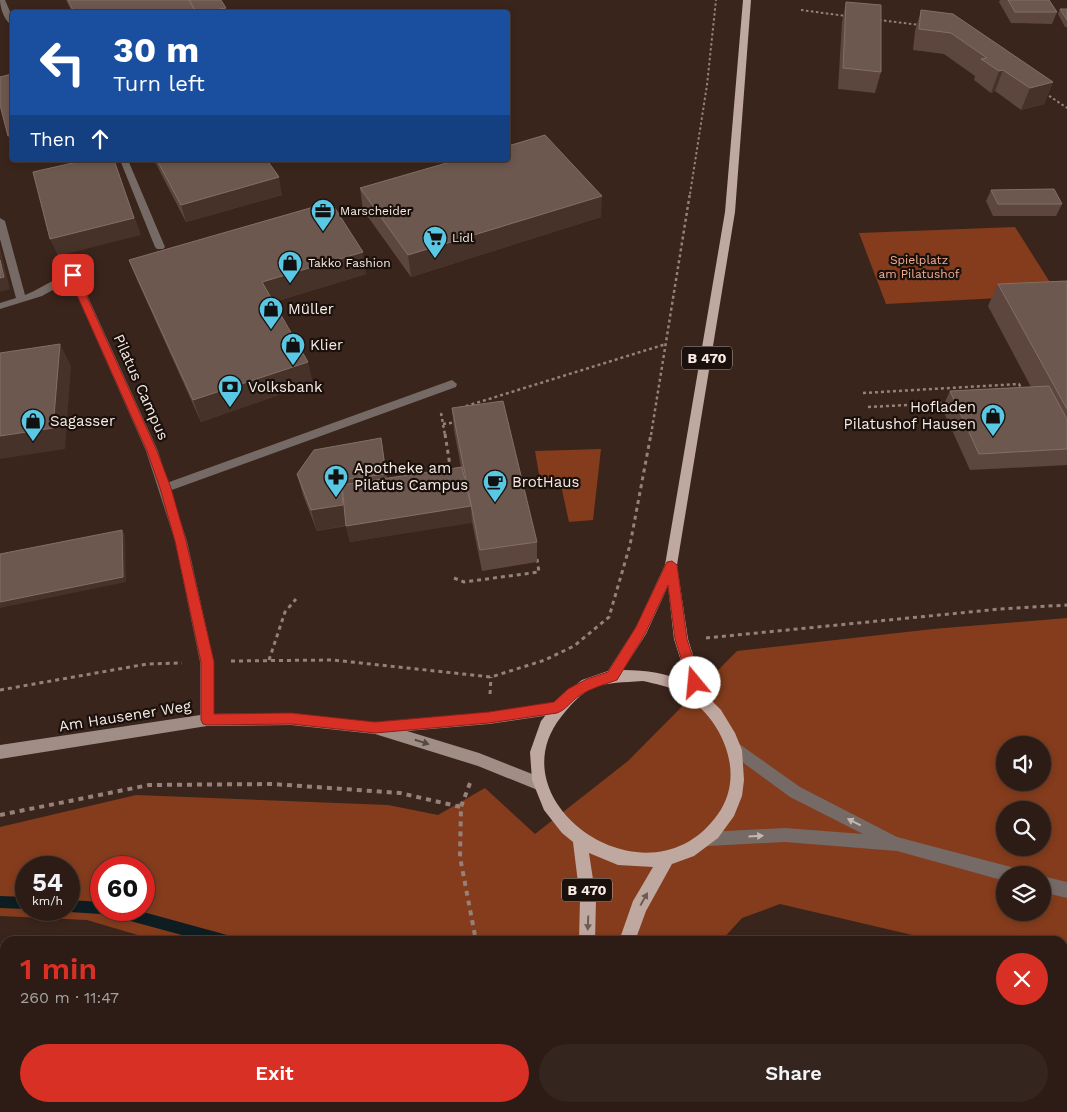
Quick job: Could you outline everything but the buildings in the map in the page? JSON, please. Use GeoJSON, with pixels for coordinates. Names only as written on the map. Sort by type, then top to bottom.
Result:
{"type":"FeatureCollection","features":[{"type":"Feature","properties":{"kind":"main road","name":"B 470"},"geometry":{"type":"LineString","coordinates":[[612,676],[641,630],[672,565],[730,212],[747,0]]}},
{"type":"Feature","properties":{"kind":"main road","name":"B 470"},"geometry":{"type":"LineString","coordinates":[[672,565],[681,639],[699,698]]}},
{"type":"Feature","properties":{"kind":"main road"},"geometry":{"type":"LineString","coordinates":[[643,675],[672,682],[699,698],[715,712],[727,729],[735,748],[738,781],[729,813],[708,839],[688,851],[666,858],[636,860],[607,854],[580,840],[562,824],[549,805],[540,784],[537,756],[544,730],[557,708],[573,693],[585,686],[612,676],[643,675]]}},
{"type":"Feature","properties":{"kind":"main road"},"geometry":{"type":"LineString","coordinates":[[375,728],[489,718],[557,708]]}},
{"type":"Feature","properties":{"kind":"main road","name":"Am Hausener Weg"},"geometry":{"type":"LineString","coordinates":[[0,752],[207,720],[291,718],[375,728]]}},
{"type":"Feature","properties":{"kind":"main road"},"geometry":{"type":"LineString","coordinates":[[375,728],[479,760],[540,784]]}},
{"type":"Feature","properties":{"kind":"main road","name":"B 470"},"geometry":{"type":"LineString","coordinates":[[580,840],[588,899],[587,936]]}},
{"type":"Feature","properties":{"kind":"main road"},"geometry":{"type":"LineString","coordinates":[[629,936],[639,907],[666,858]]}},
{"type":"Feature","properties":{"kind":"street"},"geometry":{"type":"LineString","coordinates":[[1,0],[10,19]]}},
{"type":"Feature","properties":{"kind":"street"},"geometry":{"type":"LineString","coordinates":[[125,162],[160,247]]}},
{"type":"Feature","properties":{"kind":"street"},"geometry":{"type":"LineString","coordinates":[[0,222],[21,299],[0,306]]}},
{"type":"Feature","properties":{"kind":"street","name":"Pilatus Campus"},"geometry":{"type":"LineString","coordinates":[[21,299],[38,294],[73,275],[152,451],[181,541],[208,662],[207,720]]}},
{"type":"Feature","properties":{"kind":"street"},"geometry":{"type":"LineString","coordinates":[[165,488],[452,384]]}},
{"type":"Feature","properties":{"kind":"street"},"geometry":{"type":"LineString","coordinates":[[735,748],[795,792],[897,844]]}},
{"type":"Feature","properties":{"kind":"street"},"geometry":{"type":"LineString","coordinates":[[708,839],[785,835],[897,844],[996,871]]}},
{"type":"Feature","properties":{"kind":"street"},"geometry":{"type":"LineString","coordinates":[[1051,886],[1067,890]]}},
{"type":"Feature","properties":{"kind":"path"},"geometry":{"type":"LineString","coordinates":[[0,690],[147,664],[269,660],[333,660],[491,678],[545,660],[574,646],[609,617],[630,545],[648,455],[707,85],[716,0]]}},
{"type":"Feature","properties":{"kind":"path"},"geometry":{"type":"LineString","coordinates":[[801,10],[848,16]]}},
{"type":"Feature","properties":{"kind":"path"},"geometry":{"type":"LineString","coordinates":[[875,19],[928,27]]}},
{"type":"Feature","properties":{"kind":"path"},"geometry":{"type":"LineString","coordinates":[[1043,92],[1067,108]]}},
{"type":"Feature","properties":{"kind":"path"},"geometry":{"type":"LineString","coordinates":[[451,410],[666,344]]}},
{"type":"Feature","properties":{"kind":"path"},"geometry":{"type":"LineString","coordinates":[[863,392],[1019,384],[1023,392]]}},
{"type":"Feature","properties":{"kind":"path"},"geometry":{"type":"LineString","coordinates":[[431,392],[441,413],[452,475]]}},
{"type":"Feature","properties":{"kind":"path"},"geometry":{"type":"LineString","coordinates":[[868,407],[957,402]]}},
{"type":"Feature","properties":{"kind":"path"},"geometry":{"type":"LineString","coordinates":[[443,424],[461,422]]}},
{"type":"Feature","properties":{"kind":"path"},"geometry":{"type":"LineString","coordinates":[[454,578],[464,582],[539,572],[535,552]]}},
{"type":"Feature","properties":{"kind":"path"},"geometry":{"type":"LineString","coordinates":[[269,660],[284,612],[296,599]]}},
{"type":"Feature","properties":{"kind":"path"},"geometry":{"type":"LineString","coordinates":[[681,639],[733,636],[1000,609],[1067,605]]}},
{"type":"Feature","properties":{"kind":"path"},"geometry":{"type":"LineString","coordinates":[[609,617],[641,630]]}},
{"type":"Feature","properties":{"kind":"path"},"geometry":{"type":"LineString","coordinates":[[0,815],[149,785],[283,784],[400,793],[461,807]]}},
{"type":"Feature","properties":{"kind":"path"},"geometry":{"type":"LineString","coordinates":[[460,857],[475,936]]}},
{"type":"Feature","properties":{"kind":"green space","name":"Spielplatz am Pilatushof"},"geometry":{"type":"Polygon","coordinates":[[[1015,227],[1058,295],[886,304],[859,233],[1015,227]]]}},
{"type":"Feature","properties":{"kind":"green space"},"geometry":{"type":"Polygon","coordinates":[[[601,449],[593,520],[569,522],[560,481],[541,486],[535,451],[601,449]]]}},
{"type":"Feature","properties":{"kind":"green space"},"geometry":{"type":"Polygon","coordinates":[[[1067,618],[1067,936],[917,936],[780,904],[742,918],[726,936],[141,936],[90,921],[155,921],[155,856],[90,856],[90,921],[80,920],[80,856],[15,856],[15,917],[0,916],[0,827],[136,795],[388,805],[438,815],[485,788],[535,834],[628,761],[737,651],[933,629],[1067,618]]]}},
{"type":"Feature","properties":{"kind":"waterway"},"geometry":{"type":"LineString","coordinates":[[0,902],[15,903]]}},
{"type":"Feature","properties":{"kind":"waterway"},"geometry":{"type":"LineString","coordinates":[[80,907],[90,907]]}},
{"type":"Feature","properties":{"kind":"waterway"},"geometry":{"type":"LineString","coordinates":[[153,921],[208,936]]}},
{"type":"Feature","properties":{"kind":"place","name":"Marscheider"},"geometry":{"type":"Point","coordinates":[323,232]}},
{"type":"Feature","properties":{"kind":"place","name":"Lidl"},"geometry":{"type":"Point","coordinates":[435,259]}},
{"type":"Feature","properties":{"kind":"place","name":"Takko Fashion"},"geometry":{"type":"Point","coordinates":[290,284]}},
{"type":"Feature","properties":{"kind":"place","name":"Müller"},"geometry":{"type":"Point","coordinates":[271,330]}},
{"type":"Feature","properties":{"kind":"place","name":"Klier"},"geometry":{"type":"Point","coordinates":[293,366]}},
{"type":"Feature","properties":{"kind":"place","name":"Volksbank"},"geometry":{"type":"Point","coordinates":[230,408]}},
{"type":"Feature","properties":{"kind":"place","name":"Hofladen Pilatushof Hausen"},"geometry":{"type":"Point","coordinates":[993,437]}},
{"type":"Feature","properties":{"kind":"place","name":"Sagasser"},"geometry":{"type":"Point","coordinates":[33,442]}},
{"type":"Feature","properties":{"kind":"place","name":"Apotheke am Pilatus Campus"},"geometry":{"type":"Point","coordinates":[336,498]}},
{"type":"Feature","properties":{"kind":"place","name":"BrotHaus"},"geometry":{"type":"Point","coordinates":[495,503]}},
{"type":"Feature","properties":{"kind":"route"},"geometry":{"type":"LineString","coordinates":[[73,275],[152,451],[181,541],[208,662],[207,720],[291,718],[375,728],[489,718],[557,708],[573,693],[591,683],[612,676],[641,630],[672,565],[681,639],[695,683]]}}]}
